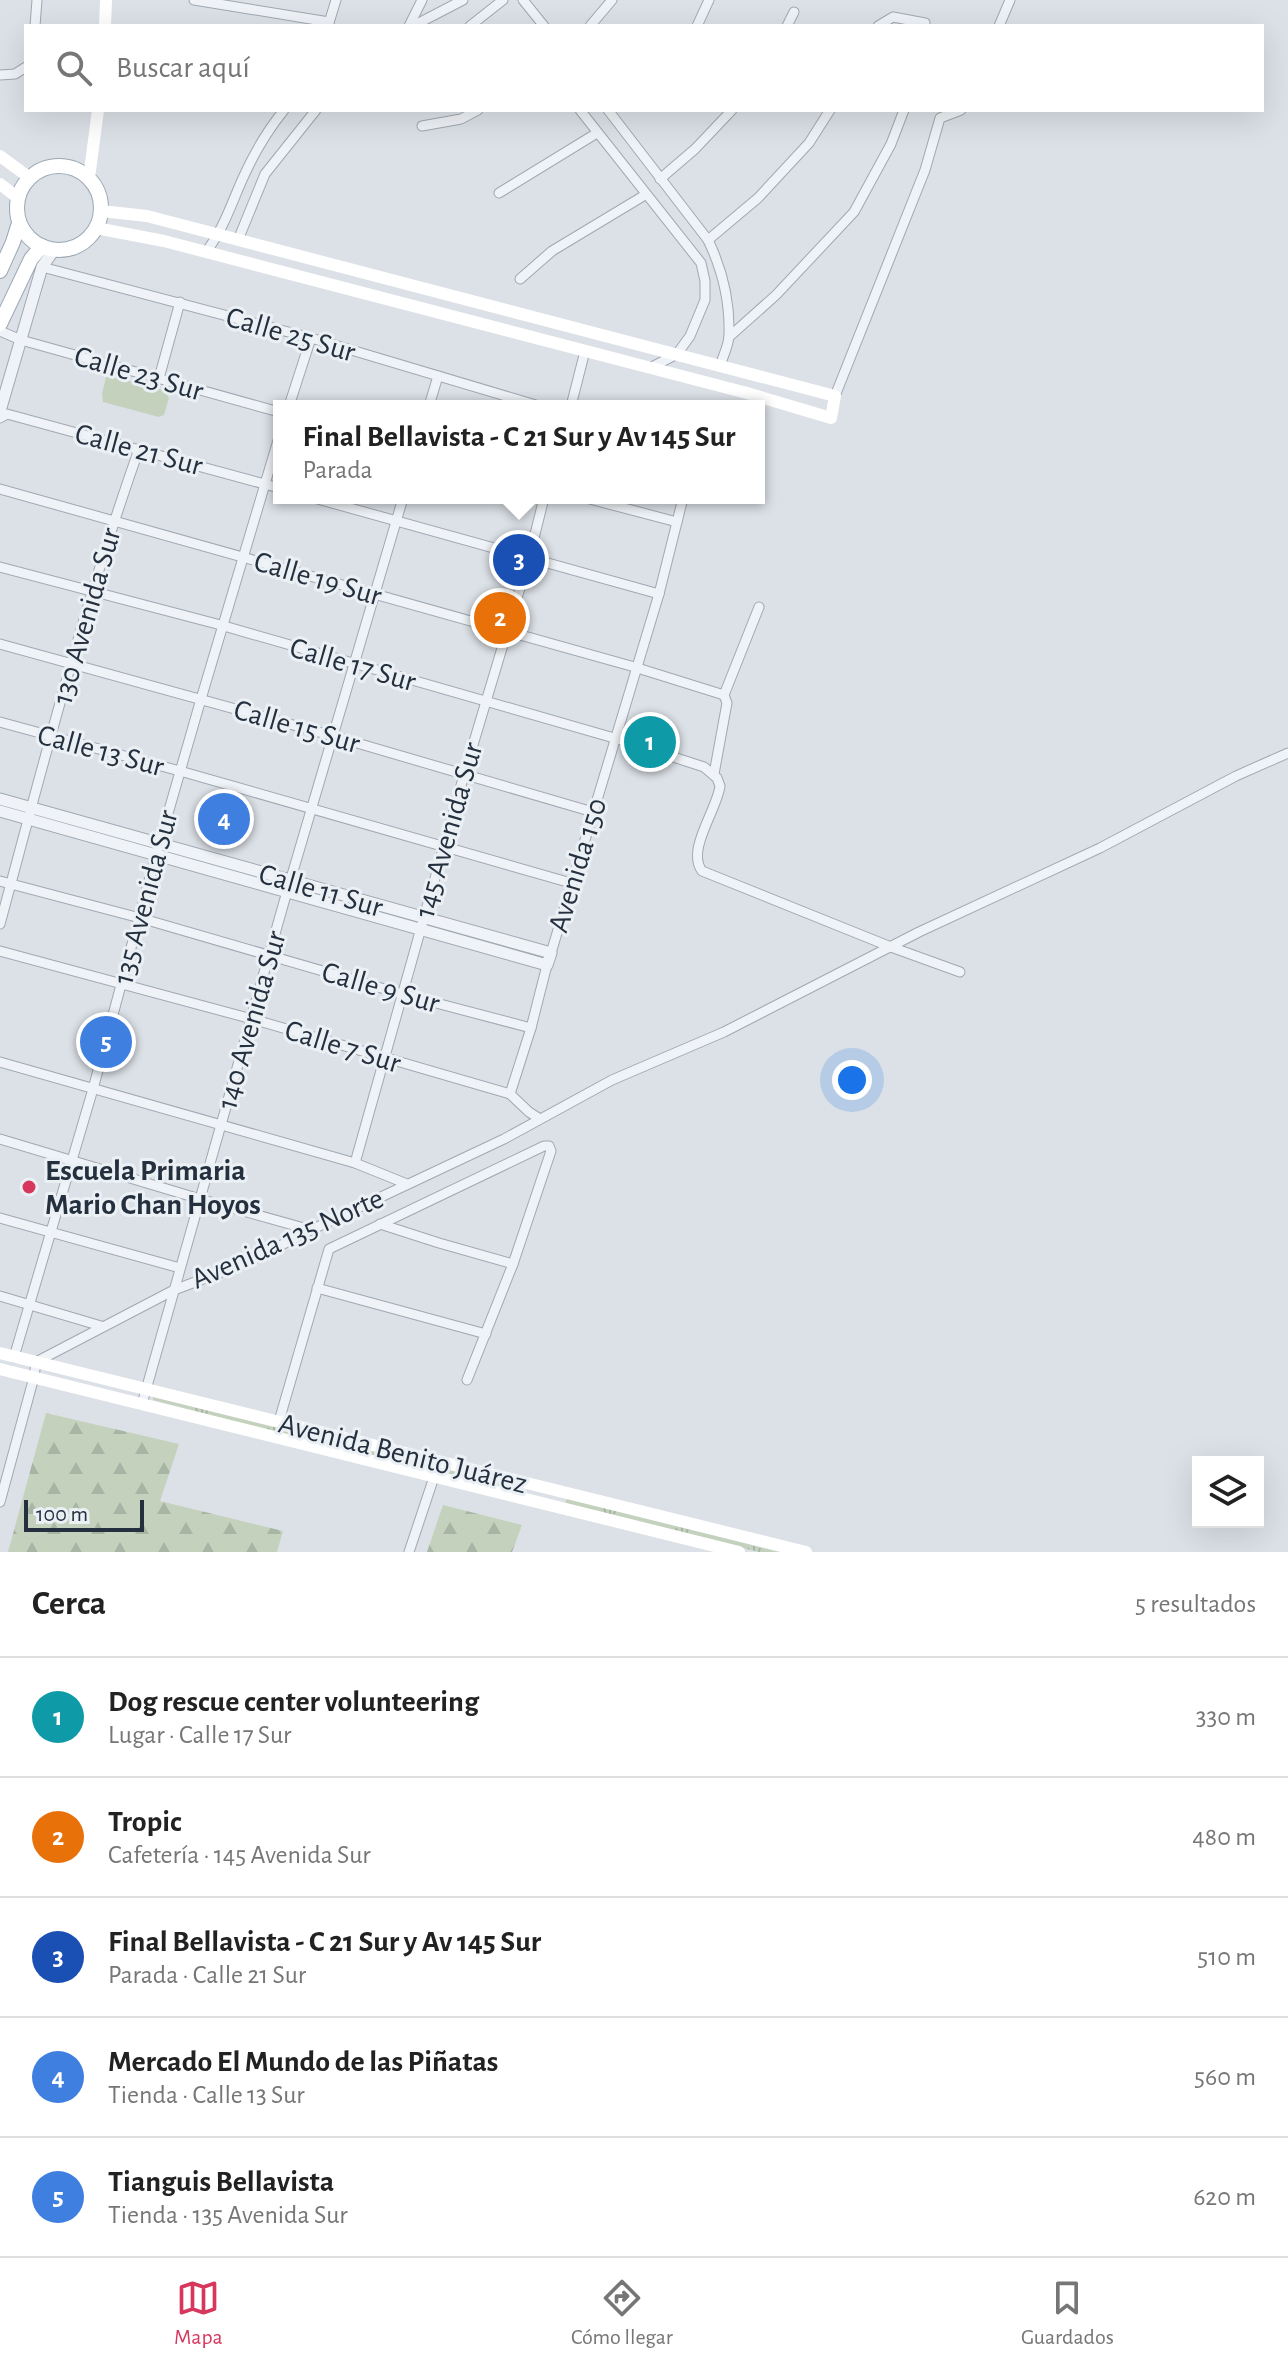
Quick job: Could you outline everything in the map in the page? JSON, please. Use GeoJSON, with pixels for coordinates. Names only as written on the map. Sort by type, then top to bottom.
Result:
{"type":"FeatureCollection","features":[{"type":"Feature","properties":{"kind":"main road"},"geometry":{"type":"LineString","coordinates":[[105,24],[106,0]]}},
{"type":"Feature","properties":{"kind":"main road"},"geometry":{"type":"LineString","coordinates":[[89,178],[98,112]]}},
{"type":"Feature","properties":{"kind":"main road"},"geometry":{"type":"LineString","coordinates":[[0,156],[30,178]]}},
{"type":"Feature","properties":{"kind":"main road"},"geometry":{"type":"LineString","coordinates":[[62,166],[77,170],[89,178],[96,189],[101,211],[96,228],[82,243],[70,249],[48,248],[25,233],[19,223],[18,198],[30,178],[47,168],[62,166]]}},
{"type":"Feature","properties":{"kind":"main road"},"geometry":{"type":"LineString","coordinates":[[0,184],[18,198]]}},
{"type":"Feature","properties":{"kind":"main road"},"geometry":{"type":"LineString","coordinates":[[96,228],[164,241],[831,418],[835,396],[147,216],[101,211]]}},
{"type":"Feature","properties":{"kind":"main road"},"geometry":{"type":"LineString","coordinates":[[0,271],[4,254],[19,223]]}},
{"type":"Feature","properties":{"kind":"main road"},"geometry":{"type":"LineString","coordinates":[[0,324],[31,259],[48,248]]}},
{"type":"Feature","properties":{"kind":"main road"},"geometry":{"type":"LineString","coordinates":[[419,287],[421,309]]}},
{"type":"Feature","properties":{"kind":"main road","name":"Avenida Benito Juárez"},"geometry":{"type":"LineString","coordinates":[[0,1353],[806,1552]]}},
{"type":"Feature","properties":{"kind":"main road","name":"Avenida Benito Juárez"},"geometry":{"type":"LineString","coordinates":[[0,1369],[739,1552]]}},
{"type":"Feature","properties":{"kind":"street"},"geometry":{"type":"LineString","coordinates":[[35,24],[37,0]]}},
{"type":"Feature","properties":{"kind":"street"},"geometry":{"type":"LineString","coordinates":[[194,0],[329,24],[336,0]]}},
{"type":"Feature","properties":{"kind":"street"},"geometry":{"type":"LineString","coordinates":[[412,24],[422,0]]}},
{"type":"Feature","properties":{"kind":"street"},"geometry":{"type":"LineString","coordinates":[[415,24],[463,0]]}},
{"type":"Feature","properties":{"kind":"street"},"geometry":{"type":"LineString","coordinates":[[473,24],[503,0]]}},
{"type":"Feature","properties":{"kind":"street"},"geometry":{"type":"LineString","coordinates":[[523,0],[542,24]]}},
{"type":"Feature","properties":{"kind":"street"},"geometry":{"type":"LineString","coordinates":[[592,24],[612,0]]}},
{"type":"Feature","properties":{"kind":"street"},"geometry":{"type":"LineString","coordinates":[[698,24],[709,0]]}},
{"type":"Feature","properties":{"kind":"street"},"geometry":{"type":"LineString","coordinates":[[1000,24],[1010,0]]}},
{"type":"Feature","properties":{"kind":"street"},"geometry":{"type":"LineString","coordinates":[[788,24],[794,12]]}},
{"type":"Feature","properties":{"kind":"street"},"geometry":{"type":"LineString","coordinates":[[881,24],[893,17],[925,24]]}},
{"type":"Feature","properties":{"kind":"street"},"geometry":{"type":"LineString","coordinates":[[0,75],[15,74],[24,68]]}},
{"type":"Feature","properties":{"kind":"street"},"geometry":{"type":"LineString","coordinates":[[206,252],[219,235],[267,131],[282,112]]}},
{"type":"Feature","properties":{"kind":"street"},"geometry":{"type":"LineString","coordinates":[[238,240],[265,174],[314,112]]}},
{"type":"Feature","properties":{"kind":"street"},"geometry":{"type":"LineString","coordinates":[[422,126],[461,119],[474,112]]}},
{"type":"Feature","properties":{"kind":"street"},"geometry":{"type":"LineString","coordinates":[[581,112],[701,263],[705,300],[690,336],[677,354],[650,368]]}},
{"type":"Feature","properties":{"kind":"street"},"geometry":{"type":"LineString","coordinates":[[660,179],[695,149],[730,112]]}},
{"type":"Feature","properties":{"kind":"street"},"geometry":{"type":"LineString","coordinates":[[708,240],[758,198],[809,143],[829,112]]}},
{"type":"Feature","properties":{"kind":"street"},"geometry":{"type":"LineString","coordinates":[[729,337],[776,295],[854,212],[891,144],[903,112]]}},
{"type":"Feature","properties":{"kind":"street"},"geometry":{"type":"LineString","coordinates":[[835,396],[925,170],[940,118],[956,112]]}},
{"type":"Feature","properties":{"kind":"street"},"geometry":{"type":"LineString","coordinates":[[612,114],[708,240],[718,261],[729,337],[720,366]]}},
{"type":"Feature","properties":{"kind":"street"},"geometry":{"type":"LineString","coordinates":[[499,193],[597,133]]}},
{"type":"Feature","properties":{"kind":"street"},"geometry":{"type":"LineString","coordinates":[[520,279],[552,251],[645,195]]}},
{"type":"Feature","properties":{"kind":"street"},"geometry":{"type":"LineString","coordinates":[[0,411],[48,248]]}},
{"type":"Feature","properties":{"kind":"street","name":"Calle 25 Sur"},"geometry":{"type":"LineString","coordinates":[[42,267],[311,338],[519,400]]}},
{"type":"Feature","properties":{"kind":"street"},"geometry":{"type":"LineString","coordinates":[[159,378],[180,302]]}},
{"type":"Feature","properties":{"kind":"street","name":"Calle 23 Sur"},"geometry":{"type":"LineString","coordinates":[[0,331],[21,340],[273,410]]}},
{"type":"Feature","properties":{"kind":"street"},"geometry":{"type":"LineString","coordinates":[[291,400],[311,338]]}},
{"type":"Feature","properties":{"kind":"street"},"geometry":{"type":"LineString","coordinates":[[573,400],[585,351]]}},
{"type":"Feature","properties":{"kind":"street"},"geometry":{"type":"LineString","coordinates":[[431,400],[438,376]]}},
{"type":"Feature","properties":{"kind":"street","name":"Calle 21 Sur"},"geometry":{"type":"LineString","coordinates":[[0,418],[7,414],[273,486]]}},
{"type":"Feature","properties":{"kind":"street","name":"130 Avenida Sur"},"geometry":{"type":"LineString","coordinates":[[0,924],[92,592],[139,449]]}},
{"type":"Feature","properties":{"kind":"street","name":"135 Avenida Sur"},"geometry":{"type":"LineString","coordinates":[[14,1357],[73,1160],[180,771],[273,457]]}},
{"type":"Feature","properties":{"kind":"street","name":"Calle 19 Sur"},"geometry":{"type":"LineString","coordinates":[[0,489],[636,668]]}},
{"type":"Feature","properties":{"kind":"street"},"geometry":{"type":"LineString","coordinates":[[335,504],[659,594]]}},
{"type":"Feature","properties":{"kind":"street","name":"140 Avenida Sur"},"geometry":{"type":"LineString","coordinates":[[142,1404],[288,886],[401,504]]}},
{"type":"Feature","properties":{"kind":"street","name":"145 Avenida Sur"},"geometry":{"type":"LineString","coordinates":[[355,1163],[542,504]]}},
{"type":"Feature","properties":{"kind":"street"},"geometry":{"type":"LineString","coordinates":[[609,504],[677,522]]}},
{"type":"Feature","properties":{"kind":"street","name":"Avenida 150"},"geometry":{"type":"LineString","coordinates":[[510,1094],[659,594],[682,504]]}},
{"type":"Feature","properties":{"kind":"street","name":"Calle 17 Sur"},"geometry":{"type":"LineString","coordinates":[[0,567],[486,701],[704,767],[714,774]]}},
{"type":"Feature","properties":{"kind":"street"},"geometry":{"type":"LineString","coordinates":[[759,607],[724,695],[727,703],[714,774],[720,791],[697,851],[696,863],[702,871],[960,972]]}},
{"type":"Feature","properties":{"kind":"street","name":"Calle 15 Sur"},"geometry":{"type":"LineString","coordinates":[[0,644],[593,812]]}},
{"type":"Feature","properties":{"kind":"street"},"geometry":{"type":"LineString","coordinates":[[636,668],[724,695]]}},
{"type":"Feature","properties":{"kind":"street","name":"Calle 13 Sur"},"geometry":{"type":"LineString","coordinates":[[0,722],[571,883]]}},
{"type":"Feature","properties":{"kind":"street","name":"Avenida 135 Norte"},"geometry":{"type":"LineString","coordinates":[[36,1362],[174,1290],[248,1262],[504,1139],[612,1080],[724,1032],[891,947],[1100,848],[1236,776],[1288,753]]}},
{"type":"Feature","properties":{"kind":"street","name":"Calle 11 Sur"},"geometry":{"type":"LineString","coordinates":[[0,799],[30,814]]}},
{"type":"Feature","properties":{"kind":"street","name":"Calle 11 Sur"},"geometry":{"type":"LineString","coordinates":[[0,811],[30,814],[549,959]]}},
{"type":"Feature","properties":{"kind":"street","name":"Calle 9 Sur"},"geometry":{"type":"LineString","coordinates":[[0,881],[531,1028]]}},
{"type":"Feature","properties":{"kind":"street","name":"Calle 7 Sur"},"geometry":{"type":"LineString","coordinates":[[0,951],[252,1019],[510,1094],[540,1119]]}},
{"type":"Feature","properties":{"kind":"street"},"geometry":{"type":"LineString","coordinates":[[0,1062],[355,1163],[407,1184]]}},
{"type":"Feature","properties":{"kind":"street"},"geometry":{"type":"LineString","coordinates":[[0,1139],[311,1230]]}},
{"type":"Feature","properties":{"kind":"street"},"geometry":{"type":"LineString","coordinates":[[279,1421],[329,1249],[549,1146],[551,1151],[513,1264],[467,1380]]}},
{"type":"Feature","properties":{"kind":"street"},"geometry":{"type":"LineString","coordinates":[[0,1218],[180,1268]]}},
{"type":"Feature","properties":{"kind":"street"},"geometry":{"type":"LineString","coordinates":[[380,1224],[513,1264]]}},
{"type":"Feature","properties":{"kind":"street"},"geometry":{"type":"LineString","coordinates":[[317,1288],[486,1334]]}},
{"type":"Feature","properties":{"kind":"street"},"geometry":{"type":"LineString","coordinates":[[0,1296],[101,1326]]}},
{"type":"Feature","properties":{"kind":"street"},"geometry":{"type":"LineString","coordinates":[[0,1502],[7,1457],[34,1377],[36,1362]]}},
{"type":"Feature","properties":{"kind":"street"},"geometry":{"type":"LineString","coordinates":[[409,1552],[434,1477]]}},
{"type":"Feature","properties":{"kind":"green space"},"geometry":{"type":"Polygon","coordinates":[[[106,377],[164,390],[169,398],[164,415],[159,417],[103,402],[102,394],[106,377]]]}},
{"type":"Feature","properties":{"kind":"green space"},"geometry":{"type":"Polygon","coordinates":[[[153,1396],[520,1487],[522,1491],[334,1447],[153,1400],[153,1396]]]}},
{"type":"Feature","properties":{"kind":"green space"},"geometry":{"type":"Polygon","coordinates":[[[46,1413],[179,1444],[160,1501],[283,1531],[277,1552],[8,1552],[46,1413]]]}},
{"type":"Feature","properties":{"kind":"green space"},"geometry":{"type":"Polygon","coordinates":[[[567,1498],[779,1552],[759,1552],[565,1503],[567,1498]]]}},
{"type":"Feature","properties":{"kind":"green space"},"geometry":{"type":"Polygon","coordinates":[[[443,1505],[522,1525],[512,1552],[427,1552],[443,1505]]]}},
{"type":"Feature","properties":{"kind":"place","name":"Final Bellavista - C 21 Sur y Av 145 Sur"},"geometry":{"type":"Point","coordinates":[519,560]}},
{"type":"Feature","properties":{"kind":"place","name":"Tropic"},"geometry":{"type":"Point","coordinates":[500,618]}},
{"type":"Feature","properties":{"kind":"place","name":"Dog rescue center volunteering"},"geometry":{"type":"Point","coordinates":[650,742]}},
{"type":"Feature","properties":{"kind":"place","name":"Mercado El Mundo de las Piñatas"},"geometry":{"type":"Point","coordinates":[224,819]}},
{"type":"Feature","properties":{"kind":"place","name":"Tianguis Bellavista"},"geometry":{"type":"Point","coordinates":[106,1042]}},
{"type":"Feature","properties":{"kind":"place","name":"Escuela Primaria Mario Chan Hoyos"},"geometry":{"type":"Point","coordinates":[29,1187]}}]}
